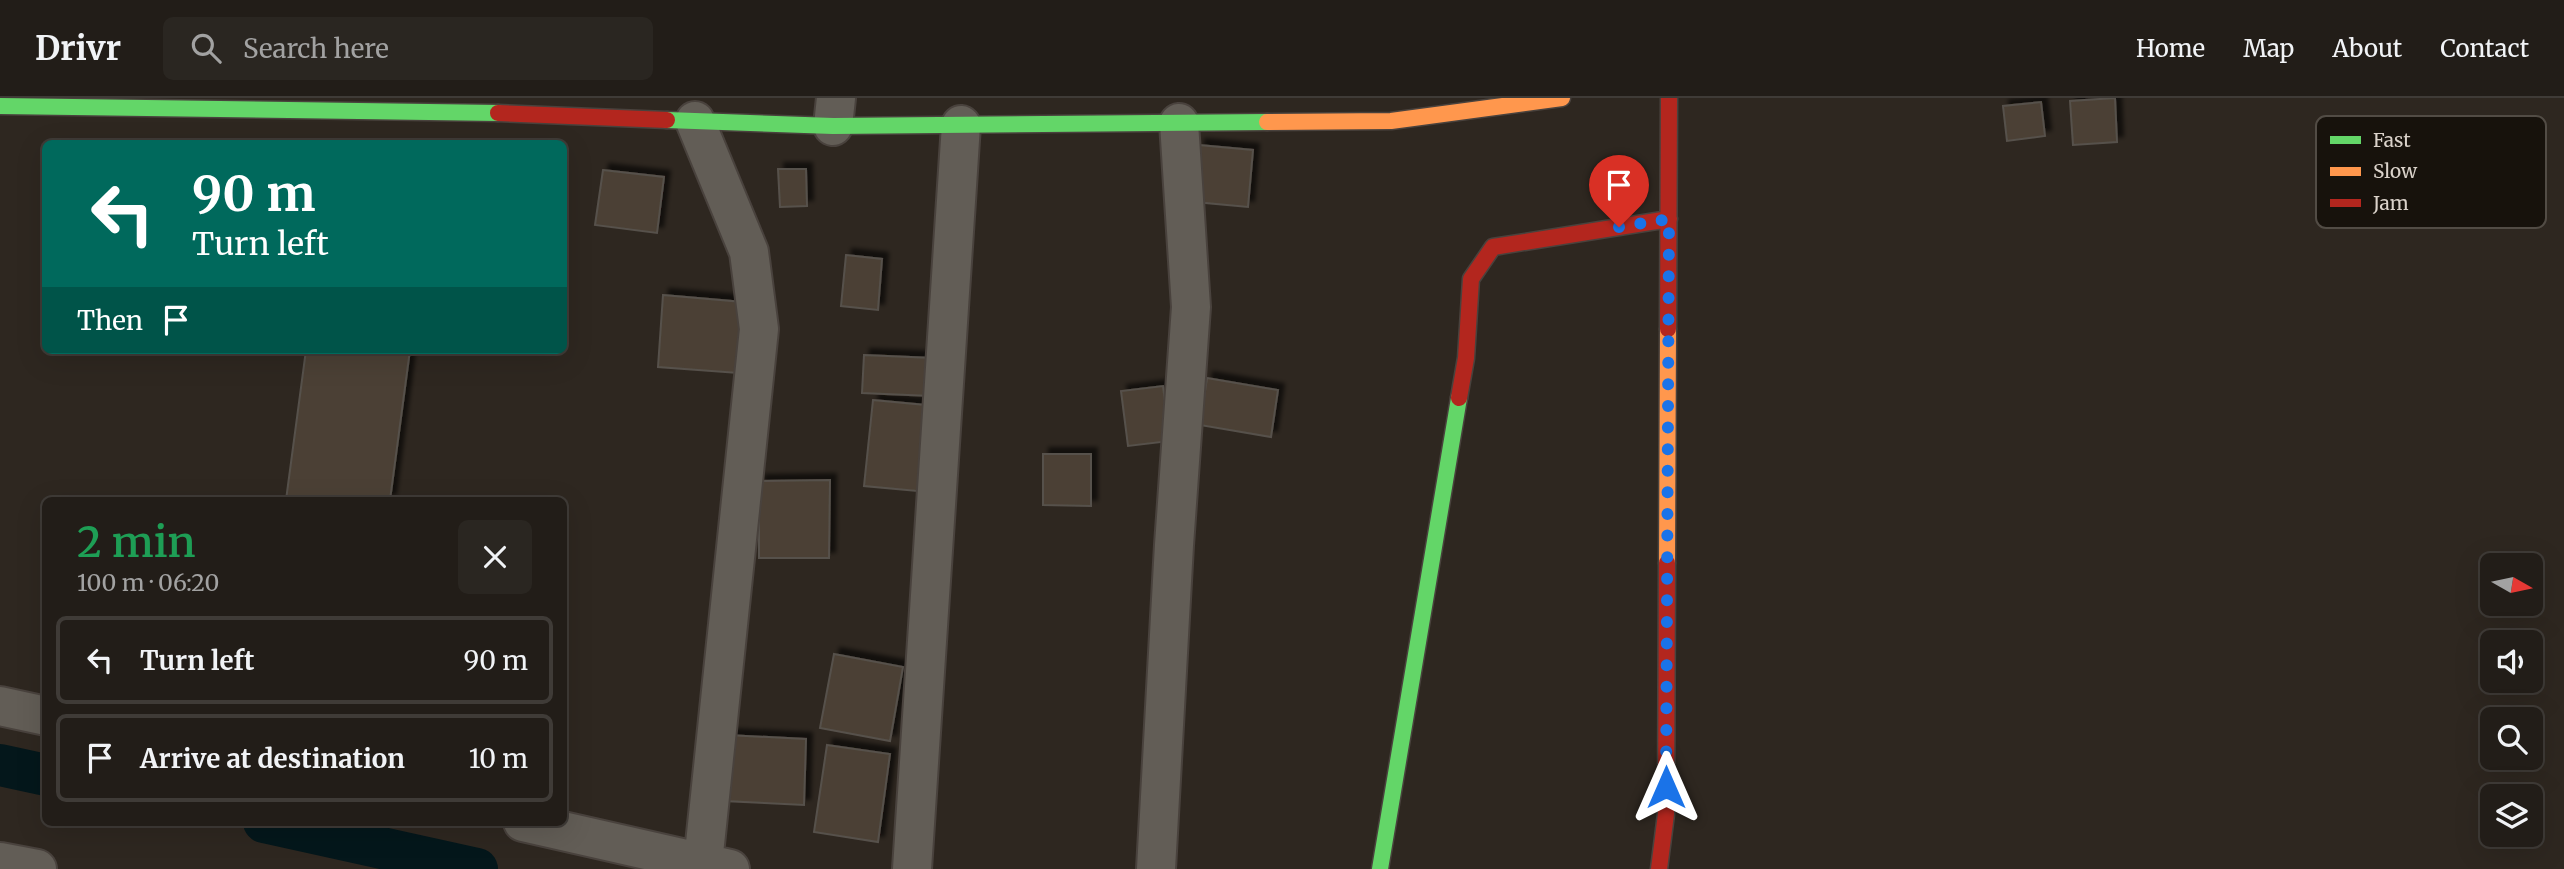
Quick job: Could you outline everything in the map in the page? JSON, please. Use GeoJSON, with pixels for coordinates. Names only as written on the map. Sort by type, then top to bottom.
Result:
{"type":"FeatureCollection","features":[{"type":"Feature","properties":{"kind":"street"},"geometry":{"type":"LineString","coordinates":[[0,106],[446,105],[695,121],[835,112],[961,125],[1179,123],[1562,98]]}},
{"type":"Feature","properties":{"kind":"street"},"geometry":{"type":"LineString","coordinates":[[1659,869],[1666,814],[1669,98]]}},
{"type":"Feature","properties":{"kind":"street"},"geometry":{"type":"LineString","coordinates":[[541,826],[716,866],[759,329],[748,252],[695,121]]}},
{"type":"Feature","properties":{"kind":"street"},"geometry":{"type":"LineString","coordinates":[[1156,869],[1174,545],[1191,307],[1179,123]]}},
{"type":"Feature","properties":{"kind":"street"},"geometry":{"type":"LineString","coordinates":[[912,869],[961,125]]}},
{"type":"Feature","properties":{"kind":"street"},"geometry":{"type":"LineString","coordinates":[[1380,869],[1466,358],[1471,279],[1493,247],[1669,219]]}},
{"type":"Feature","properties":{"kind":"street"},"geometry":{"type":"LineString","coordinates":[[0,706],[42,715]]}},
{"type":"Feature","properties":{"kind":"street"},"geometry":{"type":"LineString","coordinates":[[0,862],[37,869]]}},
{"type":"Feature","properties":{"kind":"building"},"geometry":{"type":"Polygon","coordinates":[[[2115,98],[2117,142],[2073,145],[2070,101],[2115,98]]]}},
{"type":"Feature","properties":{"kind":"building"},"geometry":{"type":"Polygon","coordinates":[[[2041,102],[2045,136],[2007,141],[2003,106],[2041,102]]]}},
{"type":"Feature","properties":{"kind":"building"},"geometry":{"type":"Polygon","coordinates":[[[1199,145],[1253,150],[1248,207],[1195,202],[1199,145]]]}},
{"type":"Feature","properties":{"kind":"building"},"geometry":{"type":"Polygon","coordinates":[[[778,169],[806,169],[807,206],[780,207],[778,169]]]}},
{"type":"Feature","properties":{"kind":"building"},"geometry":{"type":"Polygon","coordinates":[[[603,170],[664,177],[657,233],[595,225],[603,170]]]}},
{"type":"Feature","properties":{"kind":"building"},"geometry":{"type":"Polygon","coordinates":[[[846,255],[882,259],[878,310],[841,306],[846,255]]]}},
{"type":"Feature","properties":{"kind":"building"},"geometry":{"type":"Polygon","coordinates":[[[663,295],[743,302],[738,373],[658,367],[663,295]]]}},
{"type":"Feature","properties":{"kind":"building"},"geometry":{"type":"Polygon","coordinates":[[[305,354],[409,354],[390,497],[286,497],[305,354]]]}},
{"type":"Feature","properties":{"kind":"building"},"geometry":{"type":"Polygon","coordinates":[[[864,355],[933,358],[931,396],[862,393],[864,355]]]}},
{"type":"Feature","properties":{"kind":"building"},"geometry":{"type":"Polygon","coordinates":[[[1207,378],[1278,390],[1271,437],[1200,425],[1207,378]]]}},
{"type":"Feature","properties":{"kind":"building"},"geometry":{"type":"Polygon","coordinates":[[[1163,386],[1170,441],[1128,446],[1121,391],[1163,386]]]}},
{"type":"Feature","properties":{"kind":"building"},"geometry":{"type":"Polygon","coordinates":[[[873,400],[936,406],[928,492],[864,486],[873,400]]]}},
{"type":"Feature","properties":{"kind":"building"},"geometry":{"type":"Polygon","coordinates":[[[1043,454],[1091,454],[1091,506],[1043,505],[1043,454]]]}},
{"type":"Feature","properties":{"kind":"building"},"geometry":{"type":"Polygon","coordinates":[[[830,480],[829,558],[759,558],[759,481],[830,480]]]}},
{"type":"Feature","properties":{"kind":"building"},"geometry":{"type":"Polygon","coordinates":[[[834,654],[903,667],[890,741],[820,728],[834,654]]]}},
{"type":"Feature","properties":{"kind":"building"},"geometry":{"type":"Polygon","coordinates":[[[727,735],[806,739],[804,805],[724,801],[727,735]]]}},
{"type":"Feature","properties":{"kind":"building"},"geometry":{"type":"Polygon","coordinates":[[[827,745],[890,754],[878,842],[814,832],[827,745]]]}},
{"type":"Feature","properties":{"kind":"waterway"},"geometry":{"type":"LineString","coordinates":[[0,765],[42,774]]}},
{"type":"Feature","properties":{"kind":"waterway"},"geometry":{"type":"LineString","coordinates":[[282,826],[477,869]]}},
{"type":"Feature","properties":{"kind":"traffic: fast"},"geometry":{"type":"LineString","coordinates":[[0,106],[498,113]]}},
{"type":"Feature","properties":{"kind":"traffic: fast"},"geometry":{"type":"LineString","coordinates":[[667,120],[833,126],[1267,122]]}},
{"type":"Feature","properties":{"kind":"traffic: fast"},"geometry":{"type":"LineString","coordinates":[[1380,869],[1459,398]]}},
{"type":"Feature","properties":{"kind":"traffic: slow"},"geometry":{"type":"LineString","coordinates":[[1267,122],[1391,121],[1562,98]]}},
{"type":"Feature","properties":{"kind":"traffic: slow"},"geometry":{"type":"LineString","coordinates":[[1667,563],[1668,329]]}},
{"type":"Feature","properties":{"kind":"traffic: jam"},"geometry":{"type":"LineString","coordinates":[[1668,329],[1669,98]]}},
{"type":"Feature","properties":{"kind":"traffic: jam"},"geometry":{"type":"LineString","coordinates":[[498,113],[667,120]]}},
{"type":"Feature","properties":{"kind":"traffic: jam"},"geometry":{"type":"LineString","coordinates":[[1459,398],[1466,358],[1471,279],[1493,247],[1669,219]]}},
{"type":"Feature","properties":{"kind":"traffic: jam"},"geometry":{"type":"LineString","coordinates":[[1659,869],[1666,814],[1667,563]]}},
{"type":"Feature","properties":{"kind":"route"},"geometry":{"type":"LineString","coordinates":[[1619,227],[1669,219],[1666,787]]}}]}
